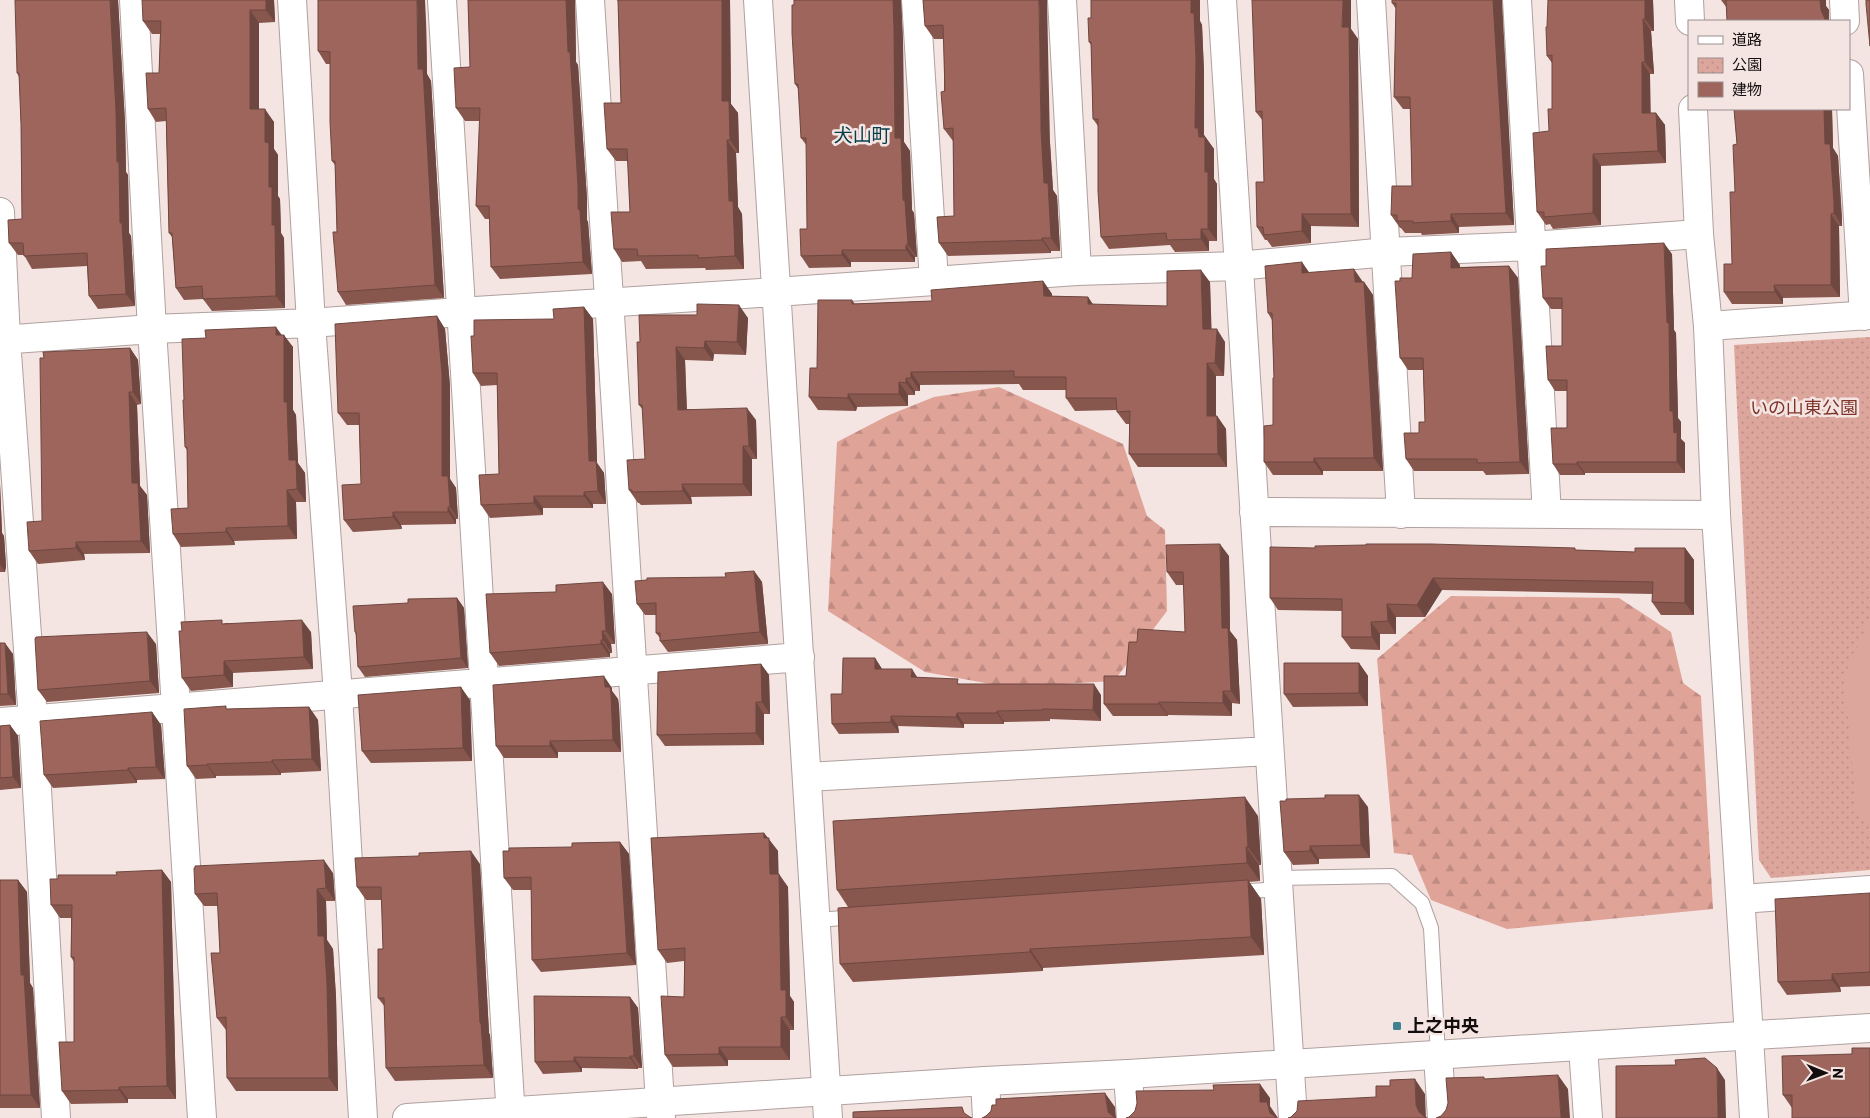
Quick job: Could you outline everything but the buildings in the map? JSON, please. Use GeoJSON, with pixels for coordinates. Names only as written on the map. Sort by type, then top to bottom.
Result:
{"type":"FeatureCollection","features":[{"type":"Feature","properties":{"kind":"street"},"geometry":{"type":"LineString","coordinates":[[134,0],[152,329],[202,1118]]}},
{"type":"Feature","properties":{"kind":"street"},"geometry":{"type":"LineString","coordinates":[[292,0],[311,323],[338,694],[363,1118]]}},
{"type":"Feature","properties":{"kind":"street"},"geometry":{"type":"LineString","coordinates":[[442,0],[511,1115]]}},
{"type":"Feature","properties":{"kind":"street"},"geometry":{"type":"LineString","coordinates":[[590,0],[661,1110]]}},
{"type":"Feature","properties":{"kind":"street"},"geometry":{"type":"LineString","coordinates":[[758,0],[828,1105]]}},
{"type":"Feature","properties":{"kind":"street"},"geometry":{"type":"LineString","coordinates":[[916,0],[934,282]]}},
{"type":"Feature","properties":{"kind":"street"},"geometry":{"type":"LineString","coordinates":[[1062,0],[1077,272]]}},
{"type":"Feature","properties":{"kind":"street"},"geometry":{"type":"LineString","coordinates":[[1222,0],[1293,1118]]}},
{"type":"Feature","properties":{"kind":"street"},"geometry":{"type":"LineString","coordinates":[[1371,0],[1401,514]]}},
{"type":"Feature","properties":{"kind":"street"},"geometry":{"type":"LineString","coordinates":[[1517,0],[1547,514]]}},
{"type":"Feature","properties":{"kind":"street"},"geometry":{"type":"LineString","coordinates":[[1689,0],[1690,20]]}},
{"type":"Feature","properties":{"kind":"street"},"geometry":{"type":"LineString","coordinates":[[1844,0],[1846,20]]}},
{"type":"Feature","properties":{"kind":"street"},"geometry":{"type":"LineString","coordinates":[[1708,326],[1867,315],[1850,87]]}},
{"type":"Feature","properties":{"kind":"street"},"geometry":{"type":"LineString","coordinates":[[1694,110],[1699,234],[1708,326],[1716,515],[1754,1118]]}},
{"type":"Feature","properties":{"kind":"street"},"geometry":{"type":"LineString","coordinates":[[0,212],[3,340],[33,720],[56,1118]]}},
{"type":"Feature","properties":{"kind":"street"},"geometry":{"type":"LineString","coordinates":[[3,340],[152,329],[311,323],[1077,272],[1238,266],[1387,252],[1531,246],[1699,234]]}},
{"type":"Feature","properties":{"kind":"street"},"geometry":{"type":"LineString","coordinates":[[1254,512],[1716,515]]}},
{"type":"Feature","properties":{"kind":"street"},"geometry":{"type":"LineString","coordinates":[[0,722],[800,657]]}},
{"type":"Feature","properties":{"kind":"street"},"geometry":{"type":"LineString","coordinates":[[807,777],[1269,751]]}},
{"type":"Feature","properties":{"kind":"street"},"geometry":{"type":"LineString","coordinates":[[1741,899],[1870,890]]}},
{"type":"Feature","properties":{"kind":"street"},"geometry":{"type":"LineString","coordinates":[[407,1118],[828,1105],[985,1081],[1584,1047],[1870,1028]]}},
{"type":"Feature","properties":{"kind":"street"},"geometry":{"type":"LineString","coordinates":[[1584,1047],[1588,1118]]}},
{"type":"Feature","properties":{"kind":"street"},"geometry":{"type":"LineString","coordinates":[[1438,1055],[1442,1118]]}},
{"type":"Feature","properties":{"kind":"street"},"geometry":{"type":"LineString","coordinates":[[1128,1074],[1131,1118]]}},
{"type":"Feature","properties":{"kind":"street"},"geometry":{"type":"LineString","coordinates":[[985,1081],[987,1118]]}},
{"type":"Feature","properties":{"kind":"lane"},"geometry":{"type":"LineString","coordinates":[[1219,893],[1278,884],[1392,876],[1422,903],[1431,928],[1438,1055]]}},
{"type":"Feature","properties":{"kind":"lane"},"geometry":{"type":"LineString","coordinates":[[816,920],[866,917]]}},
{"type":"Feature","properties":{"kind":"green space","name":"いの山東公園"},"geometry":{"type":"Polygon","coordinates":[[[1870,337],[1870,870],[1771,878],[1759,860],[1734,345],[1870,337]]]}},
{"type":"Feature","properties":{"kind":"green space"},"geometry":{"type":"Polygon","coordinates":[[[999,387],[1123,444],[1147,516],[1165,530],[1167,611],[1114,681],[1007,687],[925,672],[828,611],[837,442],[889,415],[934,397],[999,387]]]}},
{"type":"Feature","properties":{"kind":"green space"},"geometry":{"type":"Polygon","coordinates":[[[1451,596],[1619,598],[1671,632],[1683,683],[1701,696],[1713,909],[1507,929],[1431,900],[1412,855],[1394,853],[1377,659],[1451,596]]]}},
{"type":"Feature","properties":{"kind":"green space"},"geometry":{"type":"Polygon","coordinates":[[[1870,619],[1870,821],[1857,812],[1844,677],[1870,619]]]}},
{"type":"Feature","properties":{"kind":"place","name":"上之中央"},"geometry":{"type":"Point","coordinates":[1397,1026]}},
{"type":"Feature","properties":{"kind":"district","name":"犬山町"},"geometry":{"type":"Point","coordinates":[862,135]}}]}
